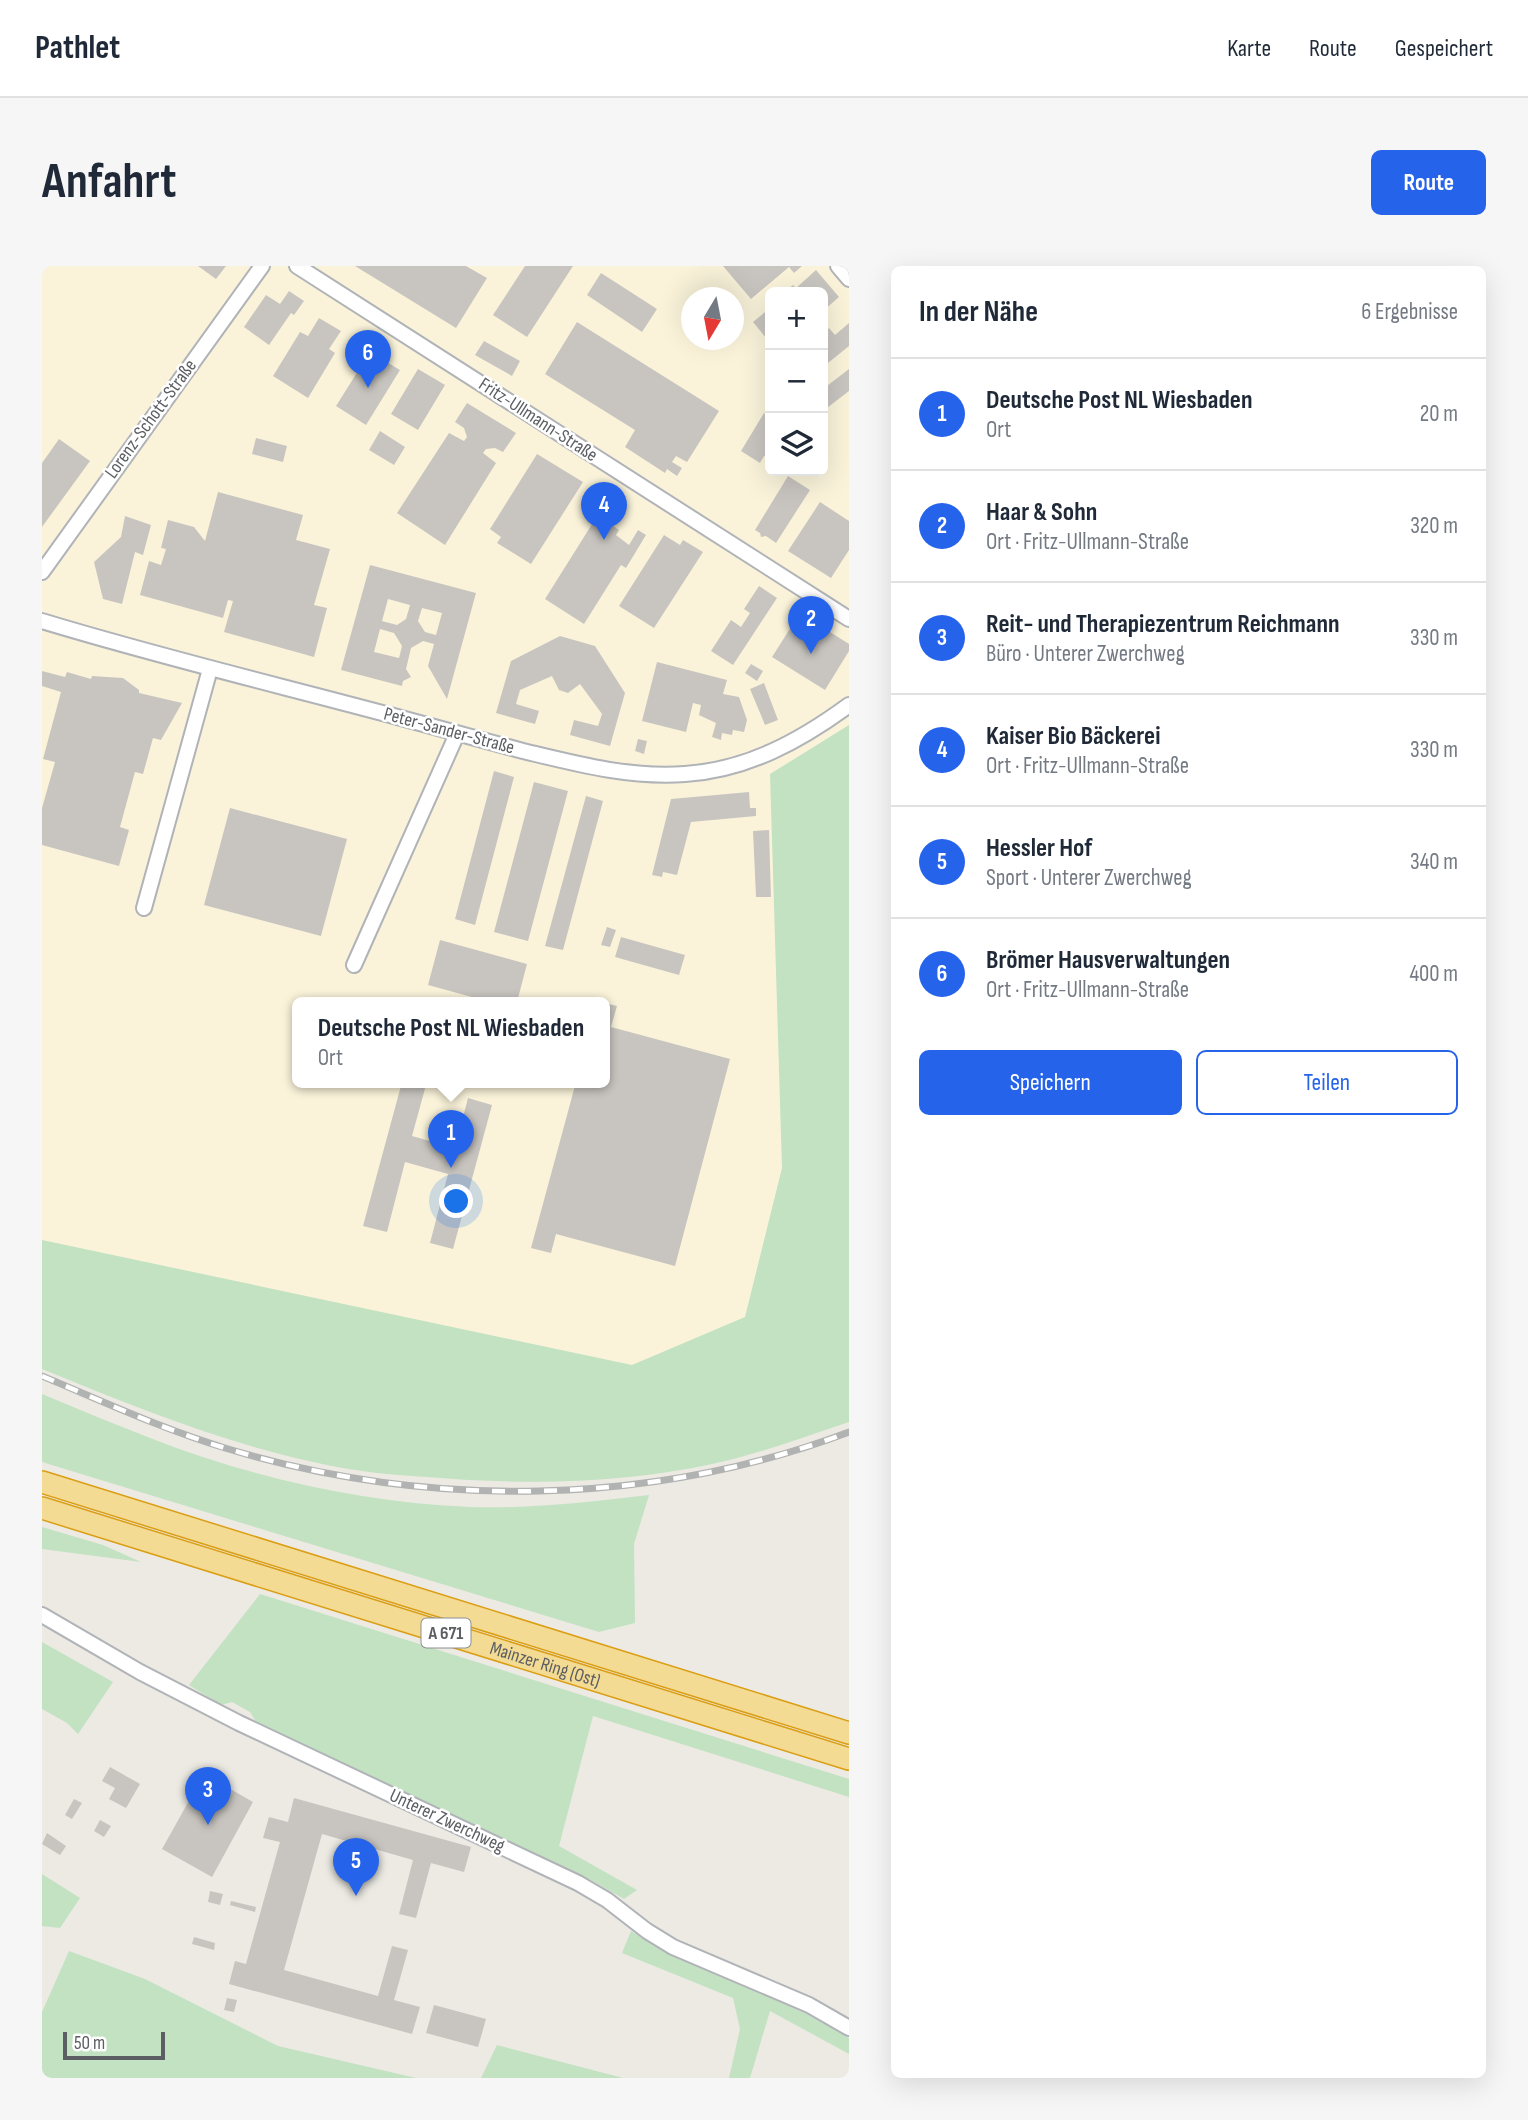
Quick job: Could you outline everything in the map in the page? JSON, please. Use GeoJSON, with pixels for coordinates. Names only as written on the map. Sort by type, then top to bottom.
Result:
{"type":"FeatureCollection","features":[{"type":"Feature","properties":{"kind":"highway","name":"Mainzer Ring (Ost)"},"geometry":{"type":"LineString","coordinates":[[42,1482],[849,1733]]}},
{"type":"Feature","properties":{"kind":"highway","name":"Mainzer Ring (Ost)"},"geometry":{"type":"LineString","coordinates":[[42,1508],[849,1759]]}},
{"type":"Feature","properties":{"kind":"street","name":"Lorenz-Schott-Straße"},"geometry":{"type":"LineString","coordinates":[[42,572],[262,266]]}},
{"type":"Feature","properties":{"kind":"street","name":"Fritz-Ullmann-Straße"},"geometry":{"type":"LineString","coordinates":[[297,266],[849,619]]}},
{"type":"Feature","properties":{"kind":"street"},"geometry":{"type":"LineString","coordinates":[[838,266],[849,279]]}},
{"type":"Feature","properties":{"kind":"street","name":"Peter-Sander-Straße"},"geometry":{"type":"LineString","coordinates":[[42,621],[457,734],[607,771],[639,775],[687,774],[743,762],[781,749],[849,705]]}},
{"type":"Feature","properties":{"kind":"street"},"geometry":{"type":"LineString","coordinates":[[144,908],[210,668]]}},
{"type":"Feature","properties":{"kind":"street"},"geometry":{"type":"LineString","coordinates":[[354,965],[457,734]]}},
{"type":"Feature","properties":{"kind":"street","name":"Unterer Zwerchweg"},"geometry":{"type":"LineString","coordinates":[[42,1615],[140,1672],[239,1723],[578,1883],[607,1900],[673,1947],[808,2005],[849,2028]]}},
{"type":"Feature","properties":{"kind":"shaded area"},"geometry":{"type":"Polygon","coordinates":[[[42,266],[849,266],[849,1328],[648,1414],[42,1332],[42,266]]]}},
{"type":"Feature","properties":{"kind":"green space"},"geometry":{"type":"Polygon","coordinates":[[[849,725],[849,1422],[747,1455],[677,1471],[570,1481],[462,1480],[364,1471],[290,1457],[182,1424],[42,1369],[42,1240],[632,1365],[745,1317],[782,1168],[770,774],[849,725]]]}},
{"type":"Feature","properties":{"kind":"green space"},"geometry":{"type":"Polygon","coordinates":[[[42,1394],[136,1433],[227,1465],[348,1494],[470,1507],[560,1504],[649,1495],[634,1544],[635,1623],[599,1632],[42,1462],[42,1394]]]}},
{"type":"Feature","properties":{"kind":"green space"},"geometry":{"type":"Polygon","coordinates":[[[42,1527],[103,1545],[141,1562],[42,1549],[42,1527]]]}},
{"type":"Feature","properties":{"kind":"green space"},"geometry":{"type":"Polygon","coordinates":[[[260,1594],[849,1779],[849,1797],[593,1716],[559,1846],[637,1890],[624,1899],[593,1881],[258,1725],[250,1712],[232,1702],[221,1705],[189,1685],[260,1594]]]}},
{"type":"Feature","properties":{"kind":"green space"},"geometry":{"type":"Polygon","coordinates":[[[42,1642],[113,1682],[78,1734],[67,1723],[42,1709],[42,1642]]]}},
{"type":"Feature","properties":{"kind":"green space"},"geometry":{"type":"Polygon","coordinates":[[[42,1874],[80,1898],[60,1928],[42,1926],[42,1874]]]}},
{"type":"Feature","properties":{"kind":"green space"},"geometry":{"type":"Polygon","coordinates":[[[631,1931],[664,1952],[805,2013],[849,2038],[849,2054],[770,2011],[750,2078],[729,2078],[740,2029],[733,1998],[622,1953],[631,1931]]]}},
{"type":"Feature","properties":{"kind":"green space"},"geometry":{"type":"Polygon","coordinates":[[[69,1951],[145,1979],[278,2046],[416,2078],[42,2078],[42,2012],[69,1951]]]}},
{"type":"Feature","properties":{"kind":"green space"},"geometry":{"type":"Polygon","coordinates":[[[497,2045],[623,2078],[481,2078],[497,2045]]]}},
{"type":"Feature","properties":{"kind":"building"},"geometry":{"type":"Polygon","coordinates":[[[198,266],[226,266],[216,279],[198,266]]]}},
{"type":"Feature","properties":{"kind":"building"},"geometry":{"type":"Polygon","coordinates":[[[355,266],[466,266],[487,278],[456,328],[355,266]]]}},
{"type":"Feature","properties":{"kind":"building"},"geometry":{"type":"Polygon","coordinates":[[[525,266],[573,266],[527,337],[493,315],[525,266]]]}},
{"type":"Feature","properties":{"kind":"building"},"geometry":{"type":"Polygon","coordinates":[[[723,266],[802,266],[794,273],[789,267],[751,299],[744,287],[741,287],[723,266]]]}},
{"type":"Feature","properties":{"kind":"building"},"geometry":{"type":"Polygon","coordinates":[[[816,270],[839,297],[828,307],[828,287],[797,287],[816,270]]]}},
{"type":"Feature","properties":{"kind":"building"},"geometry":{"type":"Polygon","coordinates":[[[601,273],[657,309],[642,332],[587,295],[601,273]]]}},
{"type":"Feature","properties":{"kind":"building"},"geometry":{"type":"Polygon","coordinates":[[[289,291],[304,301],[294,315],[291,313],[269,345],[244,327],[266,295],[280,304],[289,291]]]}},
{"type":"Feature","properties":{"kind":"building"},"geometry":{"type":"Polygon","coordinates":[[[765,312],[765,337],[753,322],[765,312]]]}},
{"type":"Feature","properties":{"kind":"building"},"geometry":{"type":"Polygon","coordinates":[[[319,318],[341,331],[329,349],[335,353],[308,398],[273,376],[300,332],[308,336],[319,318]]]}},
{"type":"Feature","properties":{"kind":"building"},"geometry":{"type":"Polygon","coordinates":[[[577,322],[719,411],[687,462],[676,456],[672,462],[682,468],[677,476],[667,469],[665,473],[625,447],[635,430],[545,374],[577,322]]]}},
{"type":"Feature","properties":{"kind":"building"},"geometry":{"type":"Polygon","coordinates":[[[849,323],[849,346],[828,363],[829,328],[835,335],[849,323]]]}},
{"type":"Feature","properties":{"kind":"building"},"geometry":{"type":"Polygon","coordinates":[[[484,341],[520,361],[512,376],[475,355],[484,341]]]}},
{"type":"Feature","properties":{"kind":"building"},"geometry":{"type":"Polygon","coordinates":[[[370,352],[400,370],[366,425],[336,406],[370,352]]]}},
{"type":"Feature","properties":{"kind":"building"},"geometry":{"type":"Polygon","coordinates":[[[418,369],[445,385],[418,430],[391,414],[418,369]]]}},
{"type":"Feature","properties":{"kind":"building"},"geometry":{"type":"Polygon","coordinates":[[[849,369],[849,391],[828,407],[828,385],[849,369]]]}},
{"type":"Feature","properties":{"kind":"building"},"geometry":{"type":"Polygon","coordinates":[[[467,403],[516,433],[503,452],[495,448],[486,449],[483,453],[496,463],[445,545],[397,513],[449,433],[464,441],[467,437],[464,428],[455,422],[467,403]]]}},
{"type":"Feature","properties":{"kind":"building"},"geometry":{"type":"Polygon","coordinates":[[[764,413],[765,457],[760,463],[741,451],[764,413]]]}},
{"type":"Feature","properties":{"kind":"building"},"geometry":{"type":"Polygon","coordinates":[[[380,431],[405,447],[394,465],[369,450],[380,431]]]}},
{"type":"Feature","properties":{"kind":"building"},"geometry":{"type":"Polygon","coordinates":[[[256,438],[287,446],[283,462],[252,454],[256,438]]]}},
{"type":"Feature","properties":{"kind":"building"},"geometry":{"type":"Polygon","coordinates":[[[59,439],[90,461],[42,527],[42,463],[59,439]]]}},
{"type":"Feature","properties":{"kind":"building"},"geometry":{"type":"Polygon","coordinates":[[[537,454],[583,482],[531,564],[497,543],[501,537],[490,529],[537,454]]]}},
{"type":"Feature","properties":{"kind":"building"},"geometry":{"type":"Polygon","coordinates":[[[788,476],[810,490],[776,543],[766,536],[761,537],[755,530],[788,476]]]}},
{"type":"Feature","properties":{"kind":"building"},"geometry":{"type":"Polygon","coordinates":[[[218,492],[303,515],[296,540],[330,549],[314,605],[327,608],[314,657],[224,632],[233,601],[228,600],[223,618],[140,595],[149,561],[161,565],[166,549],[161,548],[168,520],[194,527],[205,541],[218,492]]]}},
{"type":"Feature","properties":{"kind":"building"},"geometry":{"type":"Polygon","coordinates":[[[820,502],[849,521],[849,550],[831,578],[788,551],[820,502]]]}},
{"type":"Feature","properties":{"kind":"building"},"geometry":{"type":"Polygon","coordinates":[[[125,516],[151,525],[143,555],[135,552],[122,604],[103,599],[94,562],[121,537],[125,516]]]}},
{"type":"Feature","properties":{"kind":"building"},"geometry":{"type":"Polygon","coordinates":[[[594,521],[605,528],[609,523],[619,530],[616,535],[629,545],[638,530],[646,535],[626,568],[621,565],[584,624],[545,599],[594,521]]]}},
{"type":"Feature","properties":{"kind":"building"},"geometry":{"type":"Polygon","coordinates":[[[664,535],[680,545],[683,540],[703,552],[654,628],[619,606],[664,535]]]}},
{"type":"Feature","properties":{"kind":"building"},"geometry":{"type":"Polygon","coordinates":[[[370,565],[476,593],[447,699],[428,666],[434,644],[423,641],[411,648],[406,669],[411,677],[403,681],[402,686],[341,670],[370,565]],[[388,599],[382,621],[397,625],[406,619],[410,605],[388,599]],[[422,608],[418,621],[425,632],[436,635],[442,613],[422,608]],[[380,629],[374,652],[399,658],[402,646],[394,633],[380,629]]]}},
{"type":"Feature","properties":{"kind":"building"},"geometry":{"type":"Polygon","coordinates":[[[759,586],[777,598],[733,665],[711,651],[731,620],[741,627],[750,613],[744,609],[759,586]]]}},
{"type":"Feature","properties":{"kind":"building"},"geometry":{"type":"Polygon","coordinates":[[[800,613],[849,644],[849,651],[825,690],[772,657],[800,613]]]}},
{"type":"Feature","properties":{"kind":"building"},"geometry":{"type":"Polygon","coordinates":[[[560,636],[595,646],[625,693],[610,746],[570,735],[574,720],[598,726],[602,714],[580,684],[568,693],[559,690],[552,676],[520,690],[516,704],[539,711],[535,724],[496,713],[511,661],[560,636]]]}},
{"type":"Feature","properties":{"kind":"building"},"geometry":{"type":"Polygon","coordinates":[[[657,662],[727,680],[723,694],[739,697],[747,720],[744,732],[733,730],[732,735],[722,733],[721,740],[712,737],[716,723],[699,715],[701,705],[693,703],[686,732],[642,721],[657,662]]]}},
{"type":"Feature","properties":{"kind":"building"},"geometry":{"type":"Polygon","coordinates":[[[751,664],[763,671],[757,681],[745,673],[751,664]]]}},
{"type":"Feature","properties":{"kind":"building"},"geometry":{"type":"Polygon","coordinates":[[[42,671],[65,677],[67,672],[91,679],[92,676],[123,678],[139,690],[139,693],[182,703],[161,740],[153,738],[143,774],[135,772],[120,827],[129,830],[119,866],[42,845],[42,808],[55,762],[43,759],[61,692],[42,686],[42,671]]]}},
{"type":"Feature","properties":{"kind":"building"},"geometry":{"type":"Polygon","coordinates":[[[764,683],[778,720],[765,725],[750,689],[764,683]]]}},
{"type":"Feature","properties":{"kind":"building"},"geometry":{"type":"Polygon","coordinates":[[[638,739],[647,741],[644,754],[635,751],[638,739]]]}},
{"type":"Feature","properties":{"kind":"building"},"geometry":{"type":"Polygon","coordinates":[[[494,771],[514,777],[475,925],[455,919],[494,771]]]}},
{"type":"Feature","properties":{"kind":"building"},"geometry":{"type":"Polygon","coordinates":[[[534,782],[568,791],[528,941],[494,932],[534,782]]]}},
{"type":"Feature","properties":{"kind":"building"},"geometry":{"type":"Polygon","coordinates":[[[749,792],[750,808],[756,808],[756,816],[691,822],[677,875],[663,872],[662,877],[652,875],[671,799],[749,792]]]}},
{"type":"Feature","properties":{"kind":"building"},"geometry":{"type":"Polygon","coordinates":[[[586,796],[603,801],[563,950],[545,946],[586,796]]]}},
{"type":"Feature","properties":{"kind":"building"},"geometry":{"type":"Polygon","coordinates":[[[230,808],[347,839],[321,936],[204,905],[230,808]]]}},
{"type":"Feature","properties":{"kind":"building"},"geometry":{"type":"Polygon","coordinates":[[[769,830],[771,897],[756,897],[753,831],[769,830]]]}},
{"type":"Feature","properties":{"kind":"building"},"geometry":{"type":"Polygon","coordinates":[[[607,927],[616,930],[610,947],[601,945],[607,927]]]}},
{"type":"Feature","properties":{"kind":"building"},"geometry":{"type":"Polygon","coordinates":[[[621,937],[685,955],[679,975],[615,957],[621,937]]]}},
{"type":"Feature","properties":{"kind":"building"},"geometry":{"type":"Polygon","coordinates":[[[440,940],[527,964],[518,997],[472,997],[428,985],[440,940]]]}},
{"type":"Feature","properties":{"kind":"building"},"geometry":{"type":"Polygon","coordinates":[[[610,1004],[617,1006],[611,1027],[730,1059],[675,1266],[556,1234],[551,1253],[531,1248],[574,1088],[610,1088],[610,1004]]]}},
{"type":"Feature","properties":{"kind":"building"},"geometry":{"type":"Polygon","coordinates":[[[400,1088],[425,1088],[412,1136],[455,1148],[468,1098],[492,1105],[453,1249],[430,1243],[448,1174],[405,1162],[387,1232],[363,1226],[400,1088]]]}},
{"type":"Feature","properties":{"kind":"building"},"geometry":{"type":"Polygon","coordinates":[[[110,1767],[140,1784],[126,1808],[109,1799],[115,1788],[102,1781],[110,1767]]]}},
{"type":"Feature","properties":{"kind":"building"},"geometry":{"type":"Polygon","coordinates":[[[204,1774],[253,1802],[212,1877],[162,1849],[204,1774]]]}},
{"type":"Feature","properties":{"kind":"building"},"geometry":{"type":"Polygon","coordinates":[[[294,1798],[471,1847],[464,1872],[431,1863],[416,1918],[399,1914],[413,1860],[322,1834],[284,1970],[378,1996],[392,1946],[408,1950],[394,2000],[420,2007],[412,2034],[229,1984],[235,1961],[246,1964],[280,1842],[263,1838],[269,1817],[288,1822],[294,1798]]]}},
{"type":"Feature","properties":{"kind":"building"},"geometry":{"type":"Polygon","coordinates":[[[74,1799],[82,1803],[72,1819],[65,1815],[74,1799]]]}},
{"type":"Feature","properties":{"kind":"building"},"geometry":{"type":"Polygon","coordinates":[[[100,1820],[111,1826],[104,1837],[94,1831],[100,1820]]]}},
{"type":"Feature","properties":{"kind":"building"},"geometry":{"type":"Polygon","coordinates":[[[47,1833],[66,1846],[60,1855],[42,1844],[47,1833]]]}},
{"type":"Feature","properties":{"kind":"building"},"geometry":{"type":"Polygon","coordinates":[[[210,1891],[223,1894],[220,1905],[208,1902],[210,1891]]]}},
{"type":"Feature","properties":{"kind":"building"},"geometry":{"type":"Polygon","coordinates":[[[231,1901],[256,1907],[255,1912],[230,1905],[231,1901]]]}},
{"type":"Feature","properties":{"kind":"building"},"geometry":{"type":"Polygon","coordinates":[[[194,1937],[215,1943],[214,1950],[192,1944],[194,1937]]]}},
{"type":"Feature","properties":{"kind":"building"},"geometry":{"type":"Polygon","coordinates":[[[227,1998],[237,2000],[234,2012],[224,2010],[227,1998]]]}},
{"type":"Feature","properties":{"kind":"building"},"geometry":{"type":"Polygon","coordinates":[[[434,2005],[486,2019],[478,2047],[426,2033],[434,2005]]]}},
{"type":"Feature","properties":{"kind":"railway"},"geometry":{"type":"LineString","coordinates":[[42,1376],[155,1423],[225,1448],[302,1468],[380,1482],[459,1490],[538,1491],[618,1486],[696,1475],[774,1457],[849,1432]]}},
{"type":"Feature","properties":{"kind":"place","name":"Brömer Hausverwaltungen"},"geometry":{"type":"Point","coordinates":[368,388]}},
{"type":"Feature","properties":{"kind":"place","name":"Kaiser Bio Bäckerei"},"geometry":{"type":"Point","coordinates":[604,540]}},
{"type":"Feature","properties":{"kind":"place","name":"Haar & Sohn"},"geometry":{"type":"Point","coordinates":[811,654]}},
{"type":"Feature","properties":{"kind":"place","name":"Deutsche Post NL Wiesbaden"},"geometry":{"type":"Point","coordinates":[451,1168]}},
{"type":"Feature","properties":{"kind":"place","name":"Reit- und Therapiezentrum Reichmann"},"geometry":{"type":"Point","coordinates":[208,1825]}},
{"type":"Feature","properties":{"kind":"place","name":"Hessler Hof"},"geometry":{"type":"Point","coordinates":[356,1896]}}]}
